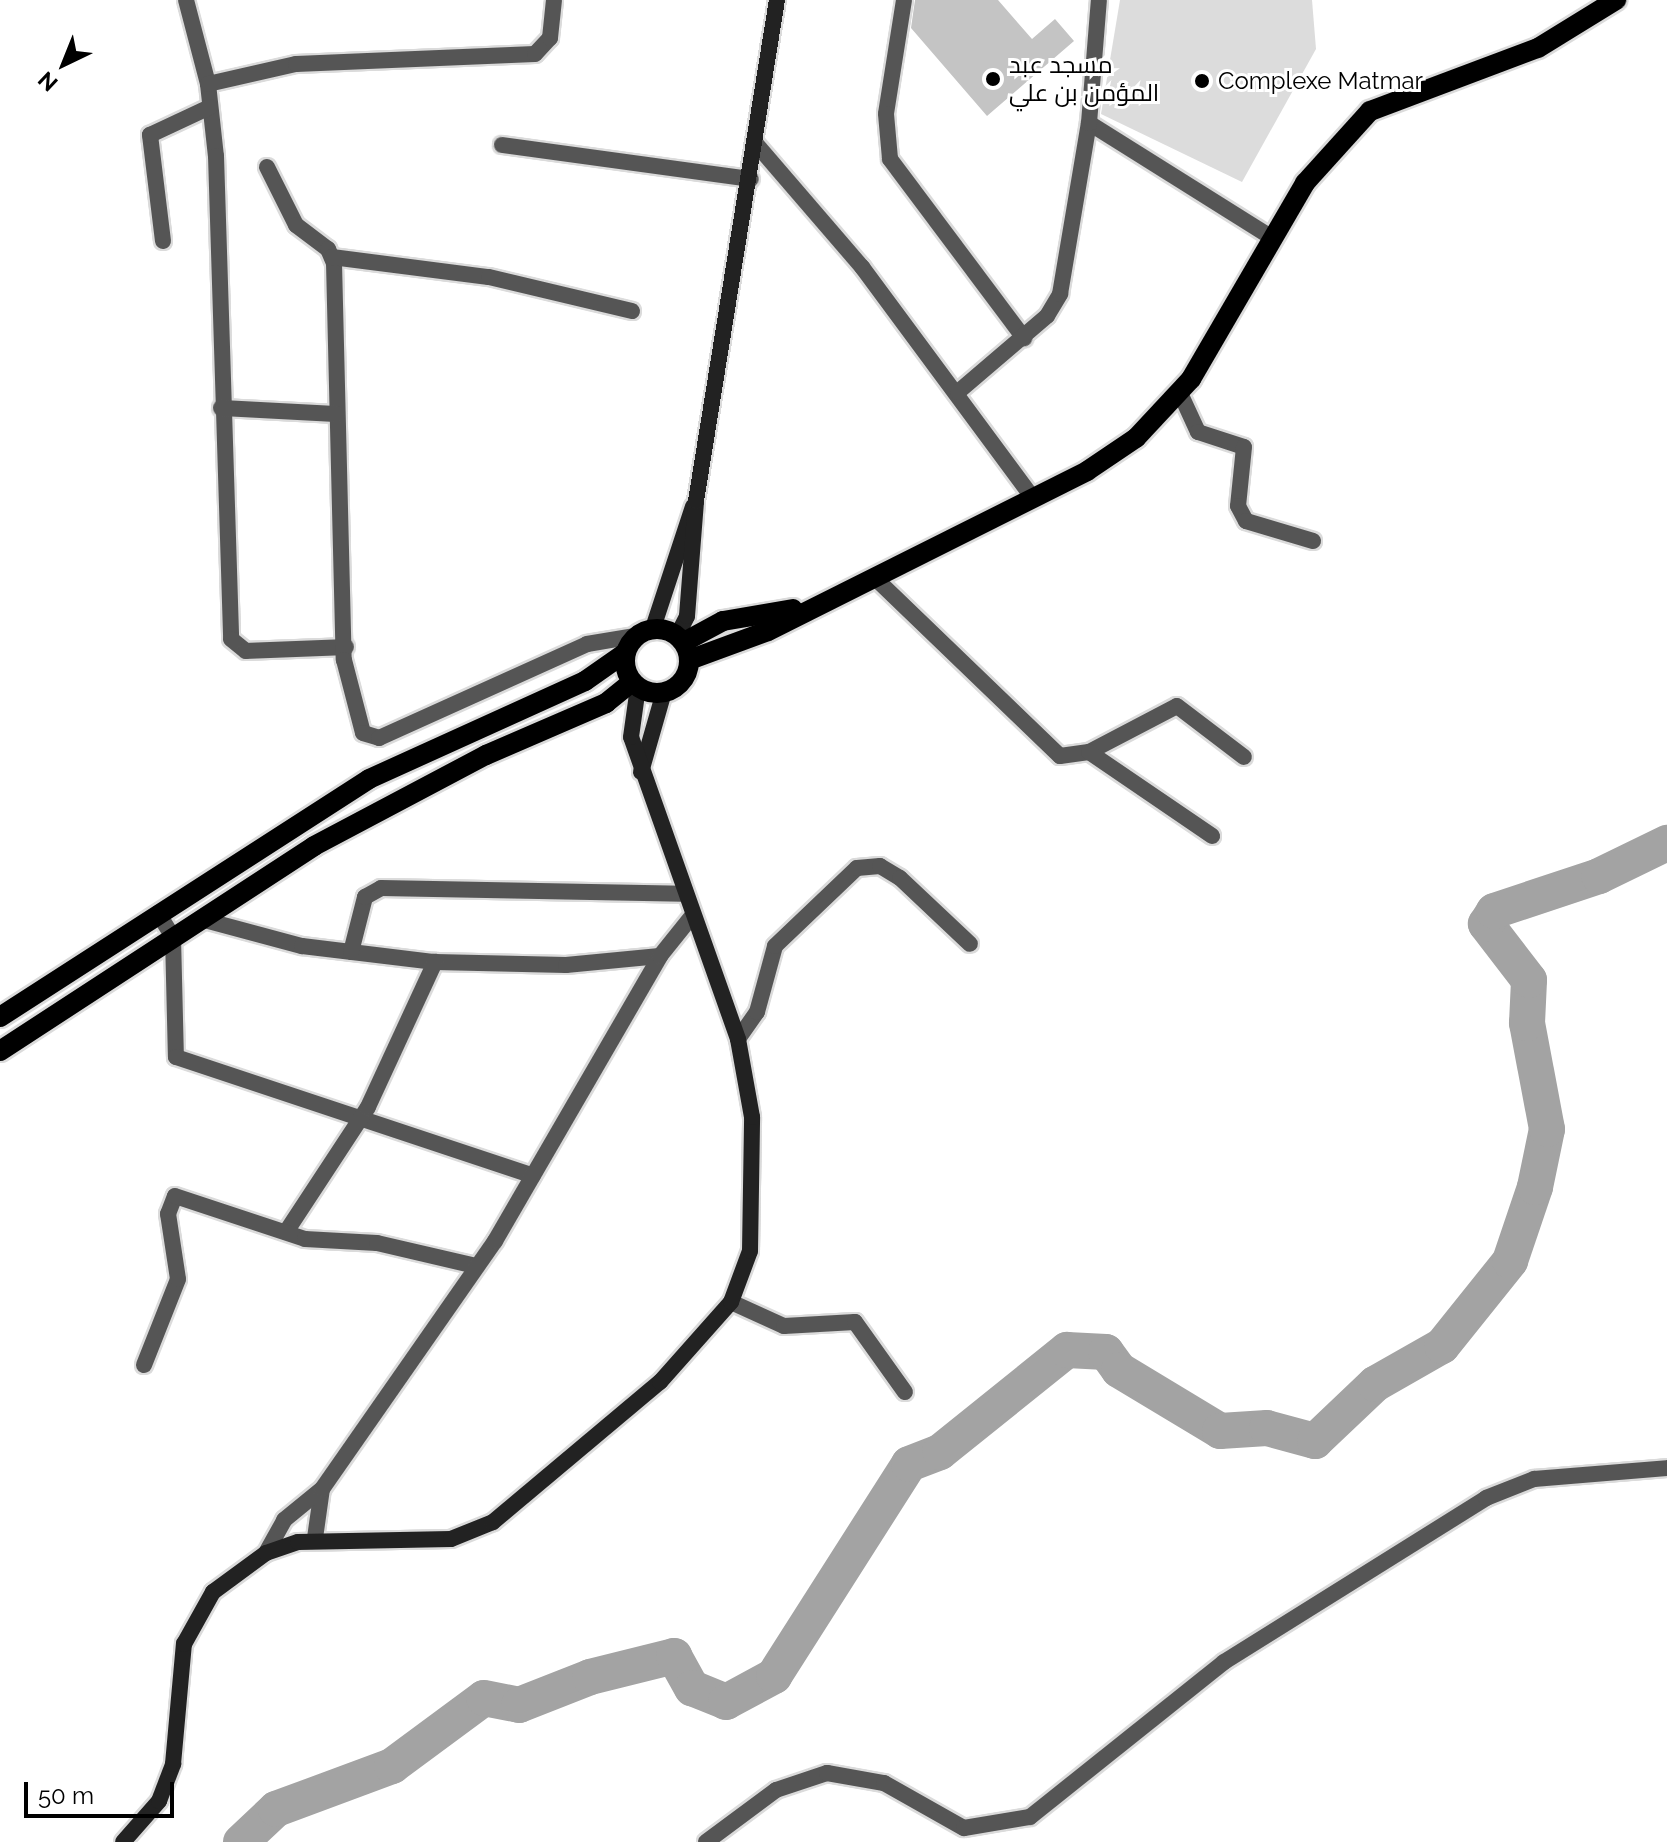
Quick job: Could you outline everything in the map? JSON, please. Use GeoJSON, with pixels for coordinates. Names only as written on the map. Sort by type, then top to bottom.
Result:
{"type":"FeatureCollection","features":[{"type":"Feature","properties":{"kind":"main road"},"geometry":{"type":"LineString","coordinates":[[641,772],[664,692],[684,679],[696,501],[757,145],[777,0]]}},
{"type":"Feature","properties":{"kind":"main road"},"geometry":{"type":"LineString","coordinates":[[0,1017],[369,779],[585,681],[638,639],[684,646],[723,621],[812,605],[1032,497],[1136,438],[1180,393],[1305,183],[1370,111],[1538,48],[1616,0]]}},
{"type":"Feature","properties":{"kind":"main road"},"geometry":{"type":"LineString","coordinates":[[131,1839],[159,1801],[173,1764],[190,1624],[213,1592],[266,1553],[315,1538],[451,1539],[493,1522],[672,1371],[731,1302],[750,1251],[752,1117],[738,1039],[683,894],[631,737],[638,639],[696,501]]}},
{"type":"Feature","properties":{"kind":"main road"},"geometry":{"type":"LineString","coordinates":[[0,1051],[341,831],[536,733],[606,703],[635,685],[664,692]]}},
{"type":"Feature","properties":{"kind":"main road"},"geometry":{"type":"LineString","coordinates":[[525,707],[536,733]]}},
{"type":"Feature","properties":{"kind":"street"},"geometry":{"type":"LineString","coordinates":[[186,0],[208,84],[210,107],[221,408],[235,646],[346,647]]}},
{"type":"Feature","properties":{"kind":"street"},"geometry":{"type":"LineString","coordinates":[[208,84],[296,64],[535,54],[550,38],[554,0]]}},
{"type":"Feature","properties":{"kind":"street"},"geometry":{"type":"LineString","coordinates":[[904,0],[886,114],[890,159],[1024,338]]}},
{"type":"Feature","properties":{"kind":"street"},"geometry":{"type":"LineString","coordinates":[[958,392],[1024,338],[1060,294],[1089,123],[1099,0]]}},
{"type":"Feature","properties":{"kind":"street"},"geometry":{"type":"LineString","coordinates":[[163,241],[150,135],[210,107]]}},
{"type":"Feature","properties":{"kind":"street"},"geometry":{"type":"LineString","coordinates":[[1089,123],[1272,238]]}},
{"type":"Feature","properties":{"kind":"street"},"geometry":{"type":"LineString","coordinates":[[502,145],[751,179]]}},
{"type":"Feature","properties":{"kind":"street"},"geometry":{"type":"LineString","coordinates":[[757,145],[958,392],[1032,497]]}},
{"type":"Feature","properties":{"kind":"street"},"geometry":{"type":"LineString","coordinates":[[267,167],[296,225],[332,257],[489,277],[632,311]]}},
{"type":"Feature","properties":{"kind":"street"},"geometry":{"type":"LineString","coordinates":[[332,257],[348,689],[363,733],[374,739],[587,644],[638,639]]}},
{"type":"Feature","properties":{"kind":"street"},"geometry":{"type":"LineString","coordinates":[[1180,393],[1198,432],[1244,447],[1238,506],[1246,521],[1313,541]]}},
{"type":"Feature","properties":{"kind":"street"},"geometry":{"type":"LineString","coordinates":[[221,408],[337,414]]}},
{"type":"Feature","properties":{"kind":"street"},"geometry":{"type":"LineString","coordinates":[[874,577],[1036,739],[1068,758],[1089,752],[1177,706],[1244,757]]}},
{"type":"Feature","properties":{"kind":"street"},"geometry":{"type":"LineString","coordinates":[[1089,752],[1212,836]]}},
{"type":"Feature","properties":{"kind":"street"},"geometry":{"type":"LineString","coordinates":[[738,1039],[757,1012],[775,946],[857,868],[880,866],[900,878],[970,944]]}},
{"type":"Feature","properties":{"kind":"street"},"geometry":{"type":"LineString","coordinates":[[351,952],[365,897],[381,888],[683,894]]}},
{"type":"Feature","properties":{"kind":"street"},"geometry":{"type":"LineString","coordinates":[[158,913],[173,937],[174,1055],[533,1176]]}},
{"type":"Feature","properties":{"kind":"street"},"geometry":{"type":"LineString","coordinates":[[266,1553],[284,1520],[322,1489],[476,1266],[533,1176],[660,956],[692,916]]}},
{"type":"Feature","properties":{"kind":"street"},"geometry":{"type":"LineString","coordinates":[[201,919],[351,952],[435,962],[566,965],[660,956]]}},
{"type":"Feature","properties":{"kind":"street"},"geometry":{"type":"LineString","coordinates":[[286,1232],[361,1117],[435,962]]}},
{"type":"Feature","properties":{"kind":"street"},"geometry":{"type":"LineString","coordinates":[[144,1365],[178,1279],[171,1199],[286,1232],[476,1266]]}},
{"type":"Feature","properties":{"kind":"street"},"geometry":{"type":"LineString","coordinates":[[731,1302],[784,1326],[855,1322],[905,1392]]}},
{"type":"Feature","properties":{"kind":"street"},"geometry":{"type":"LineString","coordinates":[[706,1842],[776,1790],[827,1773],[884,1783],[964,1828],[1030,1817],[1224,1662],[1486,1498],[1534,1479],[1667,1468]]}},
{"type":"Feature","properties":{"kind":"street"},"geometry":{"type":"LineString","coordinates":[[315,1538],[322,1489]]}},
{"type":"Feature","properties":{"kind":"shaded area","name":"Complexe Matmar"},"geometry":{"type":"Polygon","coordinates":[[[1120,0],[1312,0],[1316,49],[1242,182],[1101,114],[1120,0]]]}},
{"type":"Feature","properties":{"kind":"building","name":"مسجد عبد المؤمن بن علي"},"geometry":{"type":"Polygon","coordinates":[[[915,0],[998,0],[1032,39],[1055,19],[1074,41],[987,116],[911,28],[915,0]]]}},
{"type":"Feature","properties":{"kind":"waterway"},"geometry":{"type":"LineString","coordinates":[[241,1842],[276,1809],[392,1766],[484,1698],[519,1705],[590,1677],[674,1656],[692,1688],[726,1702],[774,1676],[909,1464],[940,1452],[1067,1350],[1106,1352],[1119,1370],[1220,1431],[1267,1428],[1315,1441],[1375,1384],[1442,1346],[1510,1261],[1535,1187],[1547,1129],[1527,1023],[1529,980],[1486,924],[1494,911],[1599,876],[1667,843]]}},
{"type":"Feature","properties":{"kind":"place","name":"مسجد عبد المؤمن بن علي"},"geometry":{"type":"Point","coordinates":[993,79]}},
{"type":"Feature","properties":{"kind":"place","name":"Complexe Matmar"},"geometry":{"type":"Point","coordinates":[1202,81]}}]}
